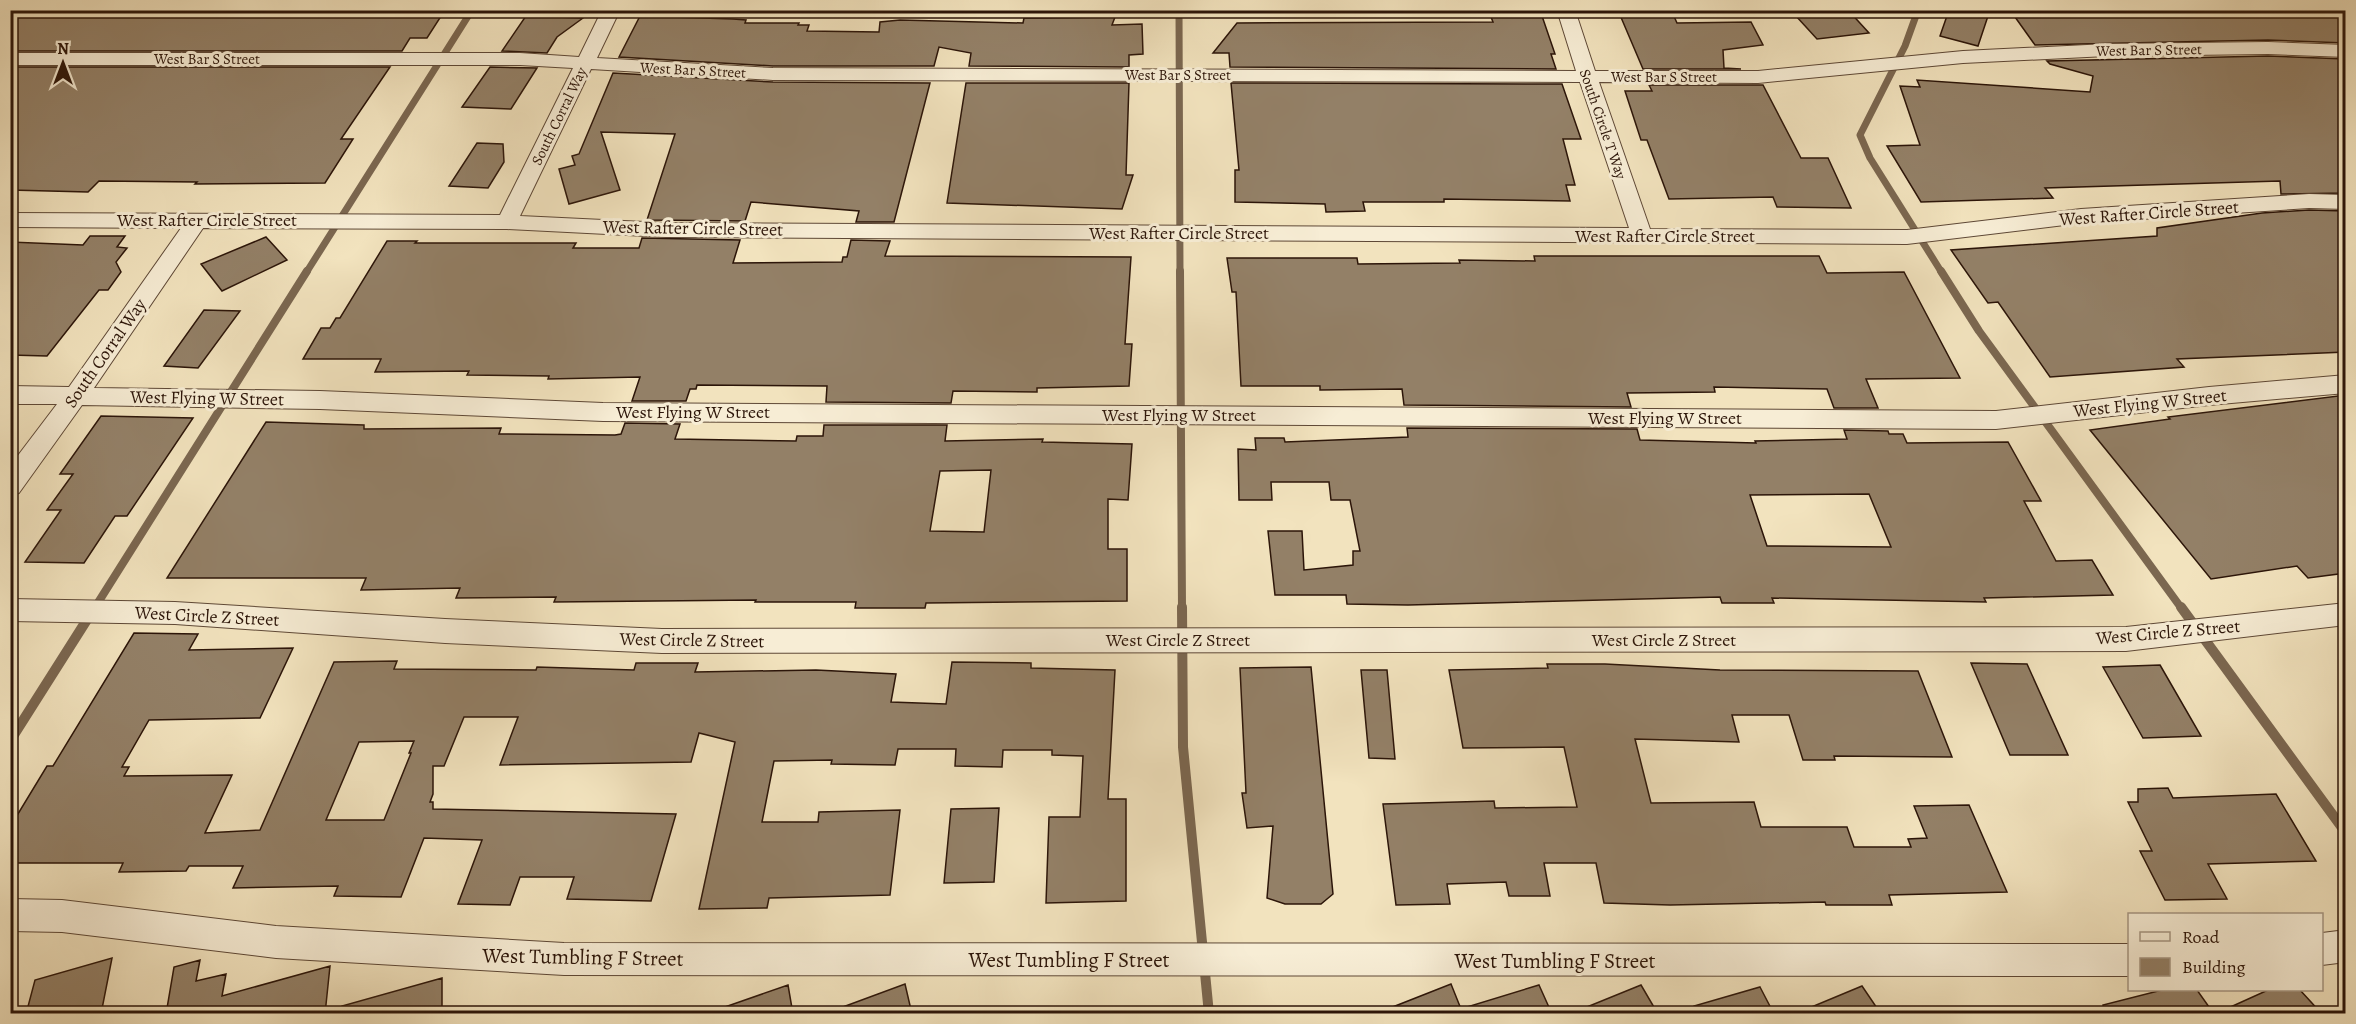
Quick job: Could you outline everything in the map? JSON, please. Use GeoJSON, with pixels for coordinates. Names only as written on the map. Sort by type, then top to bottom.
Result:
{"type":"FeatureCollection","features":[{"type":"Feature","properties":{"kind":"street","name":"South Corral Way"},"geometry":{"type":"LineString","coordinates":[[507,222],[610,10]]}},
{"type":"Feature","properties":{"kind":"street","name":"South Circle T Way"},"geometry":{"type":"LineString","coordinates":[[1566,10],[1642,236]]}},
{"type":"Feature","properties":{"kind":"street","name":"West Bar S Street"},"geometry":{"type":"LineString","coordinates":[[10,59],[520,59],[773,74],[1758,77],[1963,57],[2107,50],[2268,48],[2346,51]]}},
{"type":"Feature","properties":{"kind":"street","name":"West Rafter Circle Street"},"geometry":{"type":"LineString","coordinates":[[10,220],[507,222],[666,230],[1907,237],[2081,216],[2309,201],[2346,202]]}},
{"type":"Feature","properties":{"kind":"street","name":"South Corral Way"},"geometry":{"type":"LineString","coordinates":[[10,486],[75,397],[197,219]]}},
{"type":"Feature","properties":{"kind":"street","name":"West Flying W Street"},"geometry":{"type":"LineString","coordinates":[[10,395],[320,400],[615,412],[1996,420],[2346,384]]}},
{"type":"Feature","properties":{"kind":"street","name":"West Circle Z Street"},"geometry":{"type":"LineString","coordinates":[[10,610],[175,613],[445,631],[662,641],[2126,639],[2346,614]]}},
{"type":"Feature","properties":{"kind":"street","name":"West Tumbling F Street"},"geometry":{"type":"LineString","coordinates":[[10,915],[62,916],[276,942],[564,959],[2076,962],[2128,960]]}},
{"type":"Feature","properties":{"kind":"street"},"geometry":{"type":"LineString","coordinates":[[2323,949],[2346,946]]}},
{"type":"Feature","properties":{"kind":"building"},"geometry":{"type":"Polygon","coordinates":[[[10,10],[213,12],[445,10],[427,38],[410,38],[402,51],[10,51],[10,10]]]}},
{"type":"Feature","properties":{"kind":"building"},"geometry":{"type":"Polygon","coordinates":[[[530,10],[560,10],[556,17],[583,18],[557,37],[547,53],[502,51],[530,10]]]}},
{"type":"Feature","properties":{"kind":"building"},"geometry":{"type":"Polygon","coordinates":[[[1848,10],[1869,33],[1817,39],[1796,16],[1848,10]]]}},
{"type":"Feature","properties":{"kind":"building"},"geometry":{"type":"Polygon","coordinates":[[[1949,10],[1990,10],[1978,46],[1940,36],[1949,10]]]}},
{"type":"Feature","properties":{"kind":"building"},"geometry":{"type":"Polygon","coordinates":[[[2010,10],[2346,10],[2346,43],[2268,40],[2035,45],[2010,10]]]}},
{"type":"Feature","properties":{"kind":"building"},"geometry":{"type":"Polygon","coordinates":[[[1673,14],[1677,23],[1751,22],[1763,45],[1723,50],[1724,68],[1741,69],[1643,69],[1620,15],[1673,14]]]}},
{"type":"Feature","properties":{"kind":"building"},"geometry":{"type":"Polygon","coordinates":[[[640,16],[733,19],[746,20],[745,23],[799,23],[798,25],[809,25],[807,31],[879,32],[880,22],[900,20],[1023,23],[1024,18],[1115,17],[1112,25],[1142,24],[1143,54],[1129,55],[1129,67],[969,66],[971,53],[939,47],[934,66],[773,66],[619,57],[640,16]]]}},
{"type":"Feature","properties":{"kind":"building"},"geometry":{"type":"Polygon","coordinates":[[[1542,16],[1555,54],[1551,54],[1556,69],[1230,67],[1229,53],[1213,53],[1237,23],[1493,22],[1491,17],[1542,16]]]}},
{"type":"Feature","properties":{"kind":"building"},"geometry":{"type":"Polygon","coordinates":[[[2268,56],[2346,59],[2346,193],[2281,194],[2280,181],[2045,188],[2053,198],[1921,202],[1887,146],[1920,145],[1900,86],[1920,87],[1917,80],[2090,92],[2093,76],[2050,64],[2047,61],[2268,56]]]}},
{"type":"Feature","properties":{"kind":"building"},"geometry":{"type":"Polygon","coordinates":[[[10,67],[390,67],[341,139],[353,139],[325,183],[195,184],[197,182],[99,181],[88,192],[10,190],[10,67]]]}},
{"type":"Feature","properties":{"kind":"building"},"geometry":{"type":"Polygon","coordinates":[[[490,67],[537,68],[511,109],[462,107],[490,67]]]}},
{"type":"Feature","properties":{"kind":"building"},"geometry":{"type":"Polygon","coordinates":[[[613,73],[773,82],[930,83],[894,222],[856,222],[859,211],[751,202],[745,221],[647,220],[675,134],[601,132],[620,190],[569,204],[559,169],[575,165],[572,156],[579,154],[613,73]]]}},
{"type":"Feature","properties":{"kind":"building"},"geometry":{"type":"Polygon","coordinates":[[[966,83],[1129,83],[1126,175],[1133,175],[1122,209],[947,203],[966,83]]]}},
{"type":"Feature","properties":{"kind":"building"},"geometry":{"type":"Polygon","coordinates":[[[1231,83],[1562,84],[1581,139],[1563,139],[1575,185],[1566,185],[1570,201],[1444,199],[1444,202],[1363,202],[1365,211],[1326,212],[1325,204],[1235,202],[1235,170],[1239,170],[1231,83]]]}},
{"type":"Feature","properties":{"kind":"building"},"geometry":{"type":"Polygon","coordinates":[[[1649,85],[1763,85],[1801,158],[1828,158],[1851,208],[1777,207],[1773,197],[1669,199],[1647,140],[1641,140],[1625,91],[1652,91],[1649,85]]]}},
{"type":"Feature","properties":{"kind":"building"},"geometry":{"type":"Polygon","coordinates":[[[477,143],[503,144],[504,162],[488,188],[449,186],[477,143]]]}},
{"type":"Feature","properties":{"kind":"building"},"geometry":{"type":"Polygon","coordinates":[[[2309,210],[2346,211],[2346,352],[2177,359],[2184,367],[2050,377],[1998,302],[1988,303],[1951,250],[2157,236],[2157,228],[2262,213],[2309,210]]]}},
{"type":"Feature","properties":{"kind":"building"},"geometry":{"type":"Polygon","coordinates":[[[90,236],[125,236],[117,247],[127,248],[116,262],[121,272],[108,290],[99,290],[47,356],[10,355],[10,242],[83,245],[90,236]]]}},
{"type":"Feature","properties":{"kind":"building"},"geometry":{"type":"Polygon","coordinates":[[[266,237],[287,260],[222,291],[201,264],[266,237]]]}},
{"type":"Feature","properties":{"kind":"building"},"geometry":{"type":"Polygon","coordinates":[[[642,238],[740,240],[733,263],[842,262],[843,257],[847,257],[851,240],[890,241],[885,256],[1131,257],[1125,344],[1132,344],[1129,386],[1037,388],[1037,392],[953,391],[951,403],[826,402],[827,386],[697,385],[696,389],[690,389],[686,401],[632,401],[640,377],[548,379],[549,376],[467,375],[469,371],[375,372],[381,359],[303,359],[321,328],[330,328],[336,318],[340,318],[387,241],[576,243],[573,248],[639,248],[642,238]]]}},
{"type":"Feature","properties":{"kind":"building"},"geometry":{"type":"Polygon","coordinates":[[[1534,256],[1819,256],[1827,273],[1904,272],[1960,378],[1866,379],[1878,408],[1834,408],[1827,389],[1714,387],[1715,392],[1627,393],[1631,407],[1404,405],[1402,389],[1320,390],[1320,386],[1241,386],[1236,292],[1232,292],[1227,258],[1357,258],[1358,264],[1460,263],[1459,260],[1535,261],[1534,256]]]}},
{"type":"Feature","properties":{"kind":"building"},"geometry":{"type":"Polygon","coordinates":[[[204,310],[240,311],[198,368],[164,366],[204,310]]]}},
{"type":"Feature","properties":{"kind":"building"},"geometry":{"type":"Polygon","coordinates":[[[2346,395],[2346,573],[2308,578],[2297,566],[2211,579],[2090,430],[2170,419],[2168,417],[2346,395]]]}},
{"type":"Feature","properties":{"kind":"building"},"geometry":{"type":"Polygon","coordinates":[[[101,416],[193,418],[127,516],[115,516],[84,563],[25,562],[61,510],[47,510],[73,474],[60,474],[101,416]]]}},
{"type":"Feature","properties":{"kind":"building"},"geometry":{"type":"Polygon","coordinates":[[[266,422],[364,425],[364,429],[501,428],[499,434],[615,435],[621,434],[625,423],[680,424],[675,439],[796,441],[797,436],[823,436],[824,425],[947,425],[945,441],[1043,439],[1042,442],[1132,444],[1128,500],[1108,499],[1108,549],[1127,549],[1127,601],[926,603],[925,608],[855,608],[856,602],[755,602],[756,600],[554,602],[556,597],[456,598],[460,588],[361,590],[366,578],[167,578],[266,422]],[[991,470],[940,471],[930,531],[984,532],[991,470]]]}},
{"type":"Feature","properties":{"kind":"building"},"geometry":{"type":"Polygon","coordinates":[[[1407,428],[1637,429],[1640,440],[1756,443],[1755,441],[1847,439],[1844,430],[1888,431],[1889,434],[1903,434],[1907,443],[2008,442],[2041,501],[2024,501],[2056,561],[2092,560],[2113,595],[1984,598],[1986,602],[1772,598],[1774,603],[1722,603],[1720,597],[1408,605],[1347,604],[1346,595],[1275,595],[1268,531],[1302,531],[1304,570],[1353,565],[1353,551],[1360,551],[1350,500],[1331,500],[1329,482],[1271,482],[1272,500],[1239,500],[1238,449],[1256,450],[1255,438],[1284,438],[1285,442],[1408,437],[1407,428]],[[1869,494],[1750,495],[1767,546],[1891,547],[1869,494]]]}},
{"type":"Feature","properties":{"kind":"building"},"geometry":{"type":"Polygon","coordinates":[[[134,633],[198,634],[189,650],[293,648],[260,718],[149,720],[122,767],[129,767],[124,776],[232,775],[205,833],[260,830],[334,662],[397,661],[394,669],[536,670],[537,667],[634,670],[636,663],[698,663],[695,672],[816,670],[896,674],[891,702],[946,704],[952,662],[1031,663],[1031,668],[1115,670],[1108,799],[1126,799],[1126,901],[1046,903],[1049,817],[1080,817],[1083,756],[1052,755],[1052,750],[1003,750],[1002,767],[955,766],[956,749],[898,749],[895,765],[831,764],[832,760],[774,761],[762,822],[818,822],[819,812],[900,810],[890,895],[769,898],[767,908],[699,909],[735,742],[699,733],[691,762],[500,765],[518,717],[464,717],[444,766],[433,766],[433,794],[430,802],[433,802],[433,809],[676,814],[651,901],[567,899],[574,877],[520,877],[510,905],[458,904],[482,840],[424,838],[401,897],[334,896],[338,886],[233,888],[243,866],[189,866],[186,871],[119,872],[123,863],[10,863],[10,827],[47,766],[53,766],[134,633]],[[414,741],[359,742],[326,820],[384,820],[411,753],[409,753],[414,741]]]}},
{"type":"Feature","properties":{"kind":"building"},"geometry":{"type":"Polygon","coordinates":[[[1971,663],[2027,664],[2068,755],[2010,755],[1971,663]]]}},
{"type":"Feature","properties":{"kind":"building"},"geometry":{"type":"Polygon","coordinates":[[[1547,664],[1605,664],[1720,670],[1918,671],[1952,757],[1834,756],[1835,760],[1803,760],[1789,715],[1732,715],[1739,742],[1635,739],[1651,803],[1754,802],[1761,827],[1847,827],[1854,847],[1911,847],[1908,839],[1927,838],[1914,806],[1969,805],[2007,892],[1889,895],[1892,905],[1826,905],[1825,902],[1670,905],[1604,903],[1596,863],[1544,863],[1550,896],[1509,896],[1506,882],[1447,884],[1450,904],[1396,905],[1383,804],[1494,801],[1495,808],[1577,807],[1564,747],[1463,748],[1449,670],[1548,668],[1547,664]]]}},
{"type":"Feature","properties":{"kind":"building"},"geometry":{"type":"Polygon","coordinates":[[[2160,665],[2201,736],[2143,738],[2103,667],[2160,665]]]}},
{"type":"Feature","properties":{"kind":"building"},"geometry":{"type":"Polygon","coordinates":[[[1311,667],[1333,894],[1321,904],[1285,904],[1267,898],[1273,826],[1247,828],[1242,793],[1246,793],[1240,668],[1311,667]]]}},
{"type":"Feature","properties":{"kind":"building"},"geometry":{"type":"Polygon","coordinates":[[[1361,670],[1387,670],[1395,759],[1369,758],[1361,670]]]}},
{"type":"Feature","properties":{"kind":"building"},"geometry":{"type":"Polygon","coordinates":[[[2168,788],[2173,798],[2276,794],[2316,861],[2208,864],[2227,899],[2165,900],[2140,851],[2152,851],[2128,802],[2138,802],[2138,789],[2168,788]]]}},
{"type":"Feature","properties":{"kind":"building"},"geometry":{"type":"Polygon","coordinates":[[[999,808],[994,882],[944,883],[951,809],[999,808]]]}},
{"type":"Feature","properties":{"kind":"building"},"geometry":{"type":"Polygon","coordinates":[[[112,958],[101,1014],[26,1014],[35,980],[112,958]]]}},
{"type":"Feature","properties":{"kind":"building"},"geometry":{"type":"Polygon","coordinates":[[[200,960],[196,981],[226,974],[222,996],[330,966],[325,1014],[166,1014],[174,967],[200,960]]]}},
{"type":"Feature","properties":{"kind":"building"},"geometry":{"type":"Polygon","coordinates":[[[442,978],[442,1014],[343,1014],[342,1006],[442,978]]]}},
{"type":"Feature","properties":{"kind":"building"},"geometry":{"type":"Polygon","coordinates":[[[905,984],[912,1014],[833,1014],[832,1011],[905,984]]]}},
{"type":"Feature","properties":{"kind":"building"},"geometry":{"type":"Polygon","coordinates":[[[1451,984],[1463,1014],[1381,1014],[1380,1012],[1451,984]]]}},
{"type":"Feature","properties":{"kind":"building"},"geometry":{"type":"Polygon","coordinates":[[[788,985],[793,1014],[719,1014],[719,1009],[788,985]]]}},
{"type":"Feature","properties":{"kind":"building"},"geometry":{"type":"Polygon","coordinates":[[[1539,985],[1552,1014],[1468,1014],[1467,1007],[1539,985]]]}},
{"type":"Feature","properties":{"kind":"building"},"geometry":{"type":"Polygon","coordinates":[[[1641,985],[1658,1014],[1572,1014],[1572,1013],[1641,985]]]}},
{"type":"Feature","properties":{"kind":"building"},"geometry":{"type":"Polygon","coordinates":[[[1862,986],[1881,1014],[1797,1014],[1797,1013],[1862,986]]]}},
{"type":"Feature","properties":{"kind":"building"},"geometry":{"type":"Polygon","coordinates":[[[1760,987],[1774,1014],[1695,1014],[1694,1006],[1760,987]]]}},
{"type":"Feature","properties":{"kind":"building"},"geometry":{"type":"Polygon","coordinates":[[[2158,991],[2198,991],[2214,1014],[2105,1014],[2103,1005],[2158,991]]]}},
{"type":"Feature","properties":{"kind":"building"},"geometry":{"type":"Polygon","coordinates":[[[2266,991],[2301,991],[2322,1014],[2215,1014],[2266,991]]]}},
{"type":"Feature","properties":{"kind":"waterway"},"geometry":{"type":"LineString","coordinates":[[306,273],[472,10]]}},
{"type":"Feature","properties":{"kind":"waterway"},"geometry":{"type":"LineString","coordinates":[[1179,10],[1180,273]]}},
{"type":"Feature","properties":{"kind":"waterway"},"geometry":{"type":"LineString","coordinates":[[1918,10],[1905,46],[1860,135],[1870,158],[1942,273]]}},
{"type":"Feature","properties":{"kind":"waterway"},"geometry":{"type":"LineString","coordinates":[[94,609],[307,271]]}},
{"type":"Feature","properties":{"kind":"waterway"},"geometry":{"type":"LineString","coordinates":[[1180,271],[1182,609]]}},
{"type":"Feature","properties":{"kind":"waterway"},"geometry":{"type":"LineString","coordinates":[[1941,271],[1979,331],[2182,609]]}},
{"type":"Feature","properties":{"kind":"waterway"},"geometry":{"type":"LineString","coordinates":[[10,741],[95,607]]}},
{"type":"Feature","properties":{"kind":"waterway"},"geometry":{"type":"LineString","coordinates":[[1182,607],[1183,747],[1209,1014]]}},
{"type":"Feature","properties":{"kind":"waterway"},"geometry":{"type":"LineString","coordinates":[[2181,607],[2346,833]]}}]}
